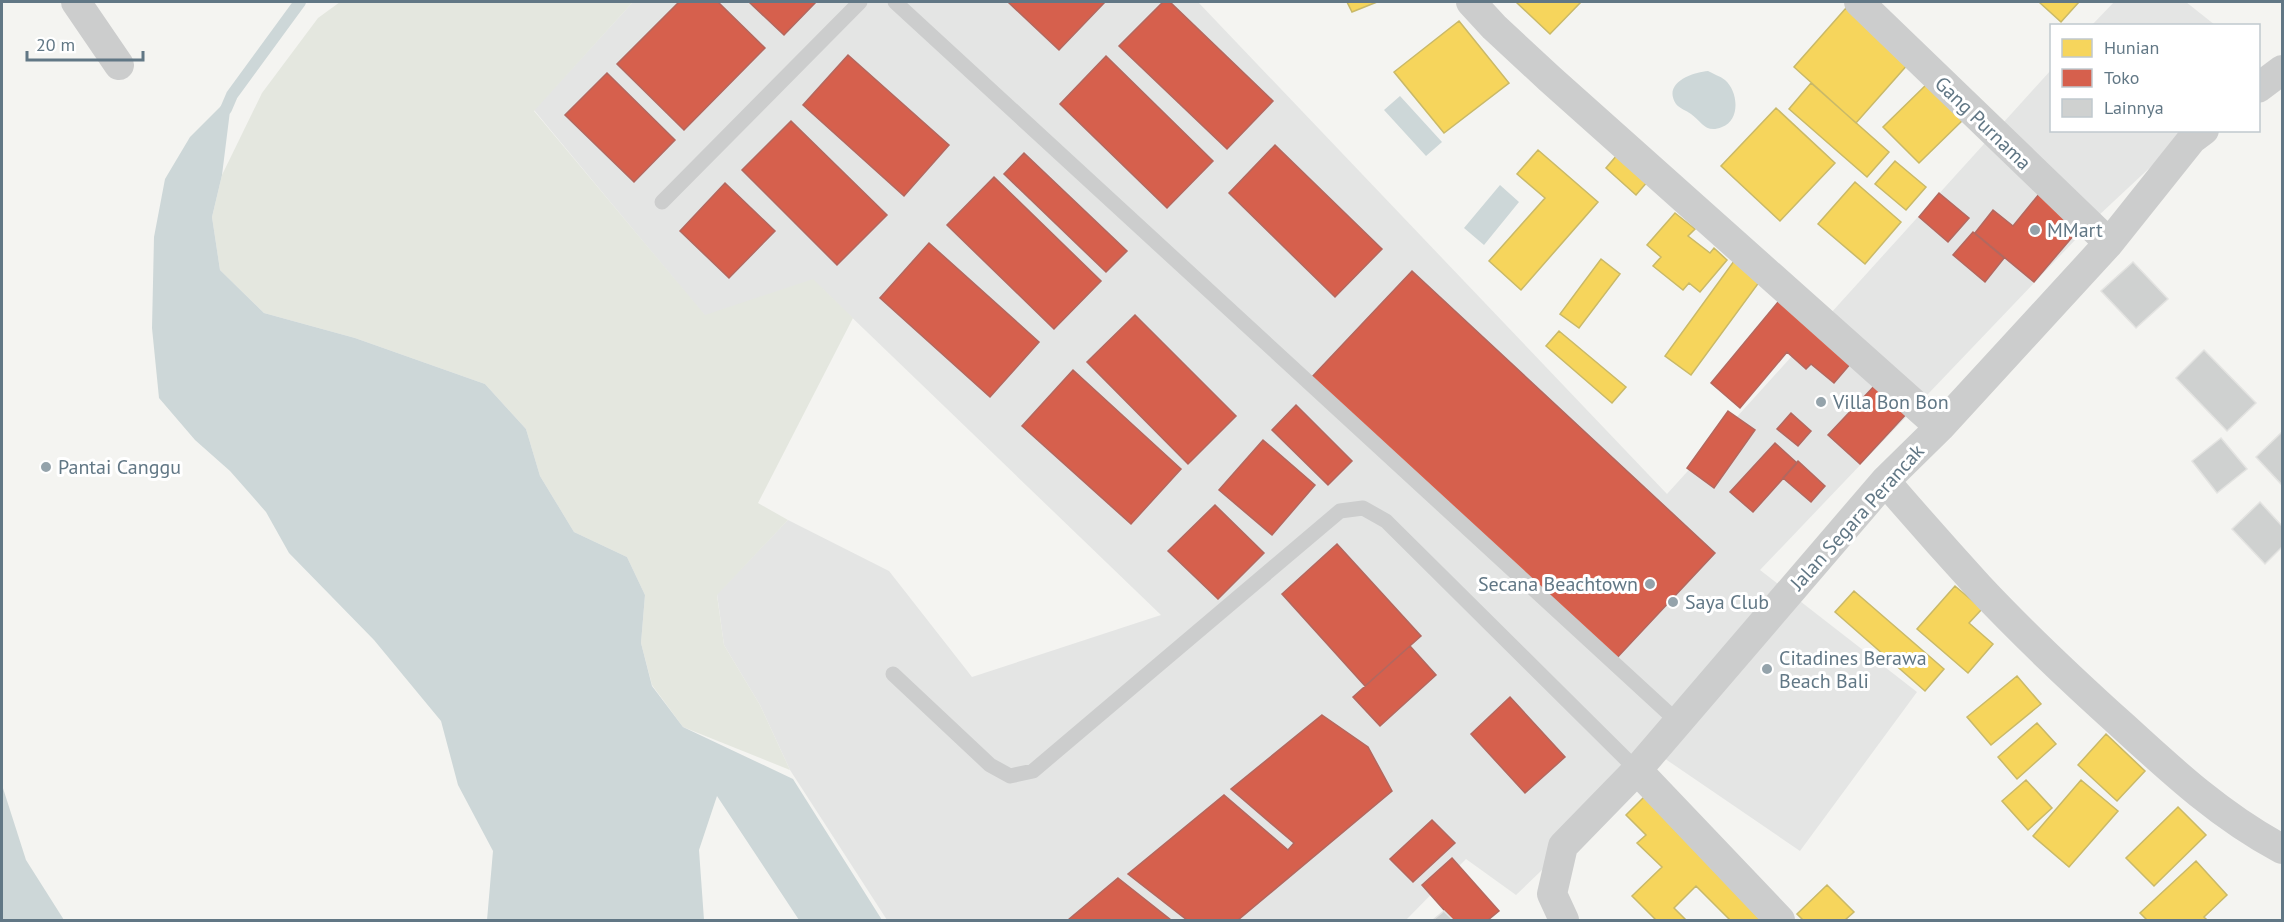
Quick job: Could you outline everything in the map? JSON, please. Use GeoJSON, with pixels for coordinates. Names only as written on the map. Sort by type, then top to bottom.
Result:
{"type":"FeatureCollection","features":[{"type":"Feature","properties":{"kind":"street"},"geometry":{"type":"LineString","coordinates":[[76,2],[119,65]]}},
{"type":"Feature","properties":{"kind":"street"},"geometry":{"type":"LineString","coordinates":[[1471,2],[1494,27],[1550,79],[1941,426]]}},
{"type":"Feature","properties":{"kind":"street","name":"Gang Purnama"},"geometry":{"type":"LineString","coordinates":[[1859,2],[2109,243]]}},
{"type":"Feature","properties":{"kind":"street","name":"Jalan Segara Perancak"},"geometry":{"type":"LineString","coordinates":[[1564,921],[1552,894],[1563,846],[1637,770],[1885,481],[1941,426],[2109,243],[2192,139],[2201,132]]}},
{"type":"Feature","properties":{"kind":"street"},"geometry":{"type":"LineString","coordinates":[[1885,481],[1980,588],[2060,669],[2213,805],[2249,831],[2283,849]]}},
{"type":"Feature","properties":{"kind":"street"},"geometry":{"type":"LineString","coordinates":[[1637,770],[1780,921]]}},
{"type":"Feature","properties":{"kind":"lane"},"geometry":{"type":"LineString","coordinates":[[663,202],[860,2]]}},
{"type":"Feature","properties":{"kind":"lane"},"geometry":{"type":"LineString","coordinates":[[896,2],[1678,722]]}},
{"type":"Feature","properties":{"kind":"lane"},"geometry":{"type":"LineString","coordinates":[[893,674],[990,765],[1010,776],[1033,771],[1340,511],[1363,508],[1386,521],[1637,770]]}},
{"type":"Feature","properties":{"kind":"shaded area"},"geometry":{"type":"Polygon","coordinates":[[[340,2],[633,2],[534,111],[705,315],[813,279],[853,318],[758,503],[788,520],[717,595],[724,645],[760,705],[790,770],[683,727],[652,685],[641,643],[645,595],[627,557],[574,532],[540,476],[526,429],[485,384],[355,338],[264,313],[220,270],[212,217],[222,175],[262,93],[318,18],[340,2]]]}},
{"type":"Feature","properties":{"kind":"shaded area"},"geometry":{"type":"Polygon","coordinates":[[[633,2],[1198,2],[1667,494],[2050,71],[2050,132],[2188,132],[2097,217],[1760,570],[1917,692],[1800,851],[1661,756],[1516,895],[1466,859],[1406,920],[887,920],[790,770],[760,705],[724,645],[717,594],[788,520],[889,571],[972,677],[1161,615],[813,280],[705,316],[534,110],[633,2]]]}},
{"type":"Feature","properties":{"kind":"shaded area"},"geometry":{"type":"Polygon","coordinates":[[[2114,2],[2186,2],[2214,24],[2093,24],[2114,2]]]}},
{"type":"Feature","properties":{"kind":"shaded area"},"geometry":{"type":"Polygon","coordinates":[[[1708,71],[1725,80],[1735,98],[1735,112],[1732,118],[1717,129],[1705,126],[1678,106],[1673,97],[1673,90],[1681,80],[1708,71]]]}},
{"type":"Feature","properties":{"kind":"shaded area"},"geometry":{"type":"Polygon","coordinates":[[[232,95],[222,175],[212,217],[220,270],[264,313],[355,338],[485,384],[526,429],[540,476],[574,532],[627,557],[645,595],[641,643],[652,686],[683,727],[793,779],[882,920],[799,920],[717,796],[699,850],[704,920],[487,920],[493,851],[458,785],[441,721],[374,640],[289,553],[266,512],[230,471],[195,440],[159,398],[152,328],[154,237],[165,179],[190,137],[232,95]]]}},
{"type":"Feature","properties":{"kind":"shaded area"},"geometry":{"type":"Polygon","coordinates":[[[1400,96],[1442,142],[1426,156],[1384,110],[1400,96]]]}},
{"type":"Feature","properties":{"kind":"shaded area"},"geometry":{"type":"Polygon","coordinates":[[[1500,185],[1519,202],[1484,245],[1464,228],[1500,185]]]}},
{"type":"Feature","properties":{"kind":"shaded area"},"geometry":{"type":"Polygon","coordinates":[[[2,785],[26,860],[64,920],[2,920],[2,785]]]}},
{"type":"Feature","properties":{"kind":"building: Hunian"},"geometry":{"type":"Polygon","coordinates":[[[1347,2],[1377,2],[1352,12],[1347,2]]]}},
{"type":"Feature","properties":{"kind":"building: Hunian"},"geometry":{"type":"Polygon","coordinates":[[[1516,2],[1581,2],[1550,34],[1516,2]]]}},
{"type":"Feature","properties":{"kind":"building: Hunian"},"geometry":{"type":"Polygon","coordinates":[[[2039,2],[2079,2],[2061,22],[2039,2]]]}},
{"type":"Feature","properties":{"kind":"building: Hunian"},"geometry":{"type":"Polygon","coordinates":[[[1846,8],[1909,63],[1856,123],[1794,67],[1846,8]]]}},
{"type":"Feature","properties":{"kind":"building: Hunian"},"geometry":{"type":"Polygon","coordinates":[[[1459,21],[1509,83],[1444,133],[1394,72],[1459,21]]]}},
{"type":"Feature","properties":{"kind":"building: Hunian"},"geometry":{"type":"Polygon","coordinates":[[[1931,80],[1966,117],[1919,163],[1883,127],[1931,80]]]}},
{"type":"Feature","properties":{"kind":"building: Hunian"},"geometry":{"type":"Polygon","coordinates":[[[1811,83],[1889,152],[1867,177],[1789,109],[1811,83]]]}},
{"type":"Feature","properties":{"kind":"building: Hunian"},"geometry":{"type":"Polygon","coordinates":[[[1776,108],[1835,163],[1780,221],[1721,166],[1776,108]]]}},
{"type":"Feature","properties":{"kind":"building: Hunian"},"geometry":{"type":"Polygon","coordinates":[[[1623,148],[1654,174],[1636,195],[1606,168],[1623,148]]]}},
{"type":"Feature","properties":{"kind":"building: Hunian"},"geometry":{"type":"Polygon","coordinates":[[[1538,150],[1598,202],[1521,290],[1489,261],[1545,198],[1517,174],[1538,150]]]}},
{"type":"Feature","properties":{"kind":"building: Hunian"},"geometry":{"type":"Polygon","coordinates":[[[1895,161],[1926,187],[1906,210],[1875,184],[1895,161]]]}},
{"type":"Feature","properties":{"kind":"building: Hunian"},"geometry":{"type":"Polygon","coordinates":[[[1855,182],[1901,222],[1865,264],[1818,224],[1855,182]]]}},
{"type":"Feature","properties":{"kind":"building: Hunian"},"geometry":{"type":"Polygon","coordinates":[[[1675,213],[1695,229],[1688,236],[1710,253],[1714,248],[1727,260],[1700,292],[1689,283],[1683,290],[1653,266],[1661,257],[1647,245],[1675,213]]]}},
{"type":"Feature","properties":{"kind":"building: Hunian"},"geometry":{"type":"Polygon","coordinates":[[[1601,259],[1620,274],[1579,328],[1560,314],[1601,259]]]}},
{"type":"Feature","properties":{"kind":"building: Hunian"},"geometry":{"type":"Polygon","coordinates":[[[1734,261],[1760,281],[1691,375],[1665,356],[1734,261]]]}},
{"type":"Feature","properties":{"kind":"building: Hunian"},"geometry":{"type":"Polygon","coordinates":[[[1559,331],[1626,387],[1612,403],[1546,346],[1559,331]]]}},
{"type":"Feature","properties":{"kind":"building: Hunian"},"geometry":{"type":"Polygon","coordinates":[[[1955,586],[1982,609],[1969,623],[1993,644],[1968,673],[1917,629],[1955,586]]]}},
{"type":"Feature","properties":{"kind":"building: Hunian"},"geometry":{"type":"Polygon","coordinates":[[[1854,591],[1944,669],[1925,691],[1835,612],[1854,591]]]}},
{"type":"Feature","properties":{"kind":"building: Hunian"},"geometry":{"type":"Polygon","coordinates":[[[2017,676],[2041,704],[1991,745],[1967,717],[2017,676]]]}},
{"type":"Feature","properties":{"kind":"building: Hunian"},"geometry":{"type":"Polygon","coordinates":[[[2037,723],[2056,744],[2017,779],[1998,757],[2037,723]]]}},
{"type":"Feature","properties":{"kind":"building: Hunian"},"geometry":{"type":"Polygon","coordinates":[[[2106,734],[2145,771],[2117,801],[2078,765],[2106,734]]]}},
{"type":"Feature","properties":{"kind":"building: Hunian"},"geometry":{"type":"Polygon","coordinates":[[[2026,780],[2052,808],[2028,830],[2002,801],[2026,780]]]}},
{"type":"Feature","properties":{"kind":"building: Hunian"},"geometry":{"type":"Polygon","coordinates":[[[2081,780],[2118,811],[2069,867],[2033,836],[2081,780]]]}},
{"type":"Feature","properties":{"kind":"building: Hunian"},"geometry":{"type":"Polygon","coordinates":[[[1645,796],[1768,920],[1730,920],[1696,886],[1674,908],[1686,920],[1656,920],[1632,896],[1662,867],[1637,843],[1646,835],[1626,815],[1645,796]]]}},
{"type":"Feature","properties":{"kind":"building: Hunian"},"geometry":{"type":"Polygon","coordinates":[[[2178,807],[2206,835],[2154,886],[2126,858],[2178,807]]]}},
{"type":"Feature","properties":{"kind":"building: Hunian"},"geometry":{"type":"Polygon","coordinates":[[[2196,861],[2227,895],[2204,917],[2207,920],[2147,920],[2140,913],[2196,861]]]}},
{"type":"Feature","properties":{"kind":"building: Hunian"},"geometry":{"type":"Polygon","coordinates":[[[1827,885],[1854,912],[1845,920],[1803,920],[1797,914],[1827,885]]]}},
{"type":"Feature","properties":{"kind":"building: Toko"},"geometry":{"type":"Polygon","coordinates":[[[679,2],[718,2],[765,48],[684,130],[617,64],[679,2]]]}},
{"type":"Feature","properties":{"kind":"building: Toko"},"geometry":{"type":"Polygon","coordinates":[[[749,2],[816,2],[784,35],[749,2]]]}},
{"type":"Feature","properties":{"kind":"building: Toko"},"geometry":{"type":"Polygon","coordinates":[[[1008,2],[1105,2],[1059,50],[1008,2]]]}},
{"type":"Feature","properties":{"kind":"building: Toko"},"geometry":{"type":"Polygon","coordinates":[[[1163,2],[1170,2],[1273,101],[1227,149],[1119,46],[1163,2]]]}},
{"type":"Feature","properties":{"kind":"building: Toko"},"geometry":{"type":"Polygon","coordinates":[[[848,55],[949,145],[904,196],[803,105],[848,55]]]}},
{"type":"Feature","properties":{"kind":"building: Toko"},"geometry":{"type":"Polygon","coordinates":[[[1106,56],[1213,161],[1167,208],[1060,104],[1106,56]]]}},
{"type":"Feature","properties":{"kind":"building: Toko"},"geometry":{"type":"Polygon","coordinates":[[[607,73],[675,140],[634,182],[565,115],[607,73]]]}},
{"type":"Feature","properties":{"kind":"building: Toko"},"geometry":{"type":"Polygon","coordinates":[[[791,121],[887,215],[837,265],[742,170],[791,121]]]}},
{"type":"Feature","properties":{"kind":"building: Toko"},"geometry":{"type":"Polygon","coordinates":[[[1275,145],[1382,249],[1335,297],[1229,193],[1275,145]]]}},
{"type":"Feature","properties":{"kind":"building: Toko"},"geometry":{"type":"Polygon","coordinates":[[[1024,153],[1127,251],[1106,272],[1004,174],[1024,153]]]}},
{"type":"Feature","properties":{"kind":"building: Toko"},"geometry":{"type":"Polygon","coordinates":[[[994,177],[1101,281],[1054,329],[947,225],[994,177]]]}},
{"type":"Feature","properties":{"kind":"building: Toko"},"geometry":{"type":"Polygon","coordinates":[[[725,183],[775,231],[729,278],[680,231],[725,183]]]}},
{"type":"Feature","properties":{"kind":"building: Toko"},"geometry":{"type":"Polygon","coordinates":[[[2044,188],[2085,222],[2034,282],[1975,233],[1993,210],[2013,226],[2044,188]]]}},
{"type":"Feature","properties":{"kind":"building: Toko"},"geometry":{"type":"Polygon","coordinates":[[[1939,193],[1969,218],[1948,242],[1919,217],[1939,193]]]}},
{"type":"Feature","properties":{"kind":"building: Toko"},"geometry":{"type":"Polygon","coordinates":[[[1973,232],[2004,258],[1985,282],[1953,255],[1973,232]]]}},
{"type":"Feature","properties":{"kind":"building: Toko"},"geometry":{"type":"Polygon","coordinates":[[[929,243],[1039,342],[990,397],[880,298],[929,243]]]}},
{"type":"Feature","properties":{"kind":"building: Toko"},"geometry":{"type":"Polygon","coordinates":[[[1412,271],[1715,553],[1614,661],[1311,378],[1412,271]]]}},
{"type":"Feature","properties":{"kind":"building: Toko"},"geometry":{"type":"Polygon","coordinates":[[[1783,296],[1857,356],[1834,383],[1811,364],[1806,369],[1787,352],[1740,408],[1711,383],[1783,296]]]}},
{"type":"Feature","properties":{"kind":"building: Toko"},"geometry":{"type":"Polygon","coordinates":[[[1135,315],[1236,416],[1188,464],[1087,362],[1135,315]]]}},
{"type":"Feature","properties":{"kind":"building: Toko"},"geometry":{"type":"Polygon","coordinates":[[[1073,370],[1181,469],[1131,524],[1022,426],[1073,370]]]}},
{"type":"Feature","properties":{"kind":"building: Toko"},"geometry":{"type":"Polygon","coordinates":[[[1877,383],[1908,412],[1860,464],[1828,435],[1877,383]]]}},
{"type":"Feature","properties":{"kind":"building: Toko"},"geometry":{"type":"Polygon","coordinates":[[[1296,405],[1352,461],[1328,485],[1272,430],[1296,405]]]}},
{"type":"Feature","properties":{"kind":"building: Toko"},"geometry":{"type":"Polygon","coordinates":[[[1728,411],[1755,430],[1714,488],[1687,468],[1728,411]]]}},
{"type":"Feature","properties":{"kind":"building: Toko"},"geometry":{"type":"Polygon","coordinates":[[[1791,413],[1811,431],[1798,446],[1777,429],[1791,413]]]}},
{"type":"Feature","properties":{"kind":"building: Toko"},"geometry":{"type":"Polygon","coordinates":[[[1263,440],[1315,485],[1272,535],[1219,490],[1263,440]]]}},
{"type":"Feature","properties":{"kind":"building: Toko"},"geometry":{"type":"Polygon","coordinates":[[[1775,443],[1797,463],[1753,512],[1730,492],[1775,443]]]}},
{"type":"Feature","properties":{"kind":"building: Toko"},"geometry":{"type":"Polygon","coordinates":[[[1798,461],[1825,486],[1811,502],[1783,478],[1798,461]]]}},
{"type":"Feature","properties":{"kind":"building: Toko"},"geometry":{"type":"Polygon","coordinates":[[[1215,505],[1264,553],[1218,599],[1168,551],[1215,505]]]}},
{"type":"Feature","properties":{"kind":"building: Toko"},"geometry":{"type":"Polygon","coordinates":[[[1337,544],[1421,636],[1365,686],[1282,594],[1337,544]]]}},
{"type":"Feature","properties":{"kind":"building: Toko"},"geometry":{"type":"Polygon","coordinates":[[[1410,646],[1436,675],[1380,726],[1353,697],[1410,646]]]}},
{"type":"Feature","properties":{"kind":"building: Toko"},"geometry":{"type":"Polygon","coordinates":[[[1510,697],[1565,757],[1525,793],[1471,734],[1510,697]]]}},
{"type":"Feature","properties":{"kind":"building: Toko"},"geometry":{"type":"Polygon","coordinates":[[[1322,715],[1368,747],[1392,791],[1238,920],[1187,920],[1128,874],[1224,795],[1288,850],[1294,843],[1231,789],[1322,715]]]}},
{"type":"Feature","properties":{"kind":"building: Toko"},"geometry":{"type":"Polygon","coordinates":[[[1432,820],[1455,843],[1413,882],[1390,859],[1432,820]]]}},
{"type":"Feature","properties":{"kind":"building: Toko"},"geometry":{"type":"Polygon","coordinates":[[[1452,858],[1499,911],[1488,920],[1453,920],[1422,885],[1452,858]]]}},
{"type":"Feature","properties":{"kind":"building: Toko"},"geometry":{"type":"Polygon","coordinates":[[[1118,878],[1171,920],[1068,920],[1118,878]]]}},
{"type":"Feature","properties":{"kind":"building: Lainnya"},"geometry":{"type":"Polygon","coordinates":[[[2133,262],[2168,299],[2136,328],[2101,291],[2133,262]]]}},
{"type":"Feature","properties":{"kind":"building: Lainnya"},"geometry":{"type":"Polygon","coordinates":[[[2204,350],[2256,403],[2227,431],[2176,378],[2204,350]]]}},
{"type":"Feature","properties":{"kind":"building: Lainnya"},"geometry":{"type":"Polygon","coordinates":[[[2282,432],[2282,485],[2256,457],[2282,432]]]}},
{"type":"Feature","properties":{"kind":"building: Lainnya"},"geometry":{"type":"Polygon","coordinates":[[[2221,438],[2247,469],[2217,493],[2192,461],[2221,438]]]}},
{"type":"Feature","properties":{"kind":"building: Lainnya"},"geometry":{"type":"Polygon","coordinates":[[[2260,502],[2282,526],[2282,547],[2265,564],[2232,529],[2260,502]]]}},
{"type":"Feature","properties":{"kind":"building: Lainnya"},"geometry":{"type":"Polygon","coordinates":[[[1444,911],[1453,920],[1433,920],[1444,911]]]}},
{"type":"Feature","properties":{"kind":"waterway"},"geometry":{"type":"LineString","coordinates":[[226,109],[232,95],[300,2]]}},
{"type":"Feature","properties":{"kind":"place","name":"MMart"},"geometry":{"type":"Point","coordinates":[2035,230]}},
{"type":"Feature","properties":{"kind":"place","name":"Villa Bon Bon"},"geometry":{"type":"Point","coordinates":[1821,402]}},
{"type":"Feature","properties":{"kind":"place","name":"Pantai Canggu"},"geometry":{"type":"Point","coordinates":[46,467]}},
{"type":"Feature","properties":{"kind":"place","name":"Secana Beachtown"},"geometry":{"type":"Point","coordinates":[1650,584]}},
{"type":"Feature","properties":{"kind":"place","name":"Saya Club"},"geometry":{"type":"Point","coordinates":[1673,602]}},
{"type":"Feature","properties":{"kind":"place","name":"Citadines Berawa Beach Bali"},"geometry":{"type":"Point","coordinates":[1767,669]}}]}
